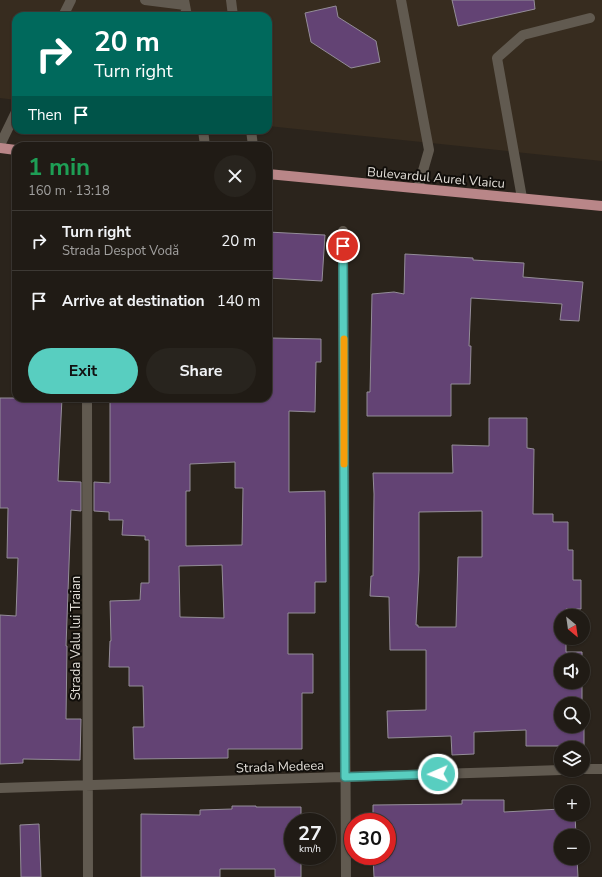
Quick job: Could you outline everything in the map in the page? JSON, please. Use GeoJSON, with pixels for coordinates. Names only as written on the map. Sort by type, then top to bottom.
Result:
{"type":"FeatureCollection","features":[{"type":"Feature","properties":{"kind":"main road"},"geometry":{"type":"LineString","coordinates":[[0,148],[12,150]]}},
{"type":"Feature","properties":{"kind":"main road","name":"Bulevardul Aurel Vlaicu"},"geometry":{"type":"LineString","coordinates":[[272,174],[602,206]]}},
{"type":"Feature","properties":{"kind":"street"},"geometry":{"type":"LineString","coordinates":[[65,12],[71,0]]}},
{"type":"Feature","properties":{"kind":"street"},"geometry":{"type":"LineString","coordinates":[[145,0],[184,2],[186,12]]}},
{"type":"Feature","properties":{"kind":"street"},"geometry":{"type":"LineString","coordinates":[[231,0],[232,12]]}},
{"type":"Feature","properties":{"kind":"street"},"geometry":{"type":"LineString","coordinates":[[401,0],[429,150],[418,188]]}},
{"type":"Feature","properties":{"kind":"street"},"geometry":{"type":"LineString","coordinates":[[522,198],[497,58],[523,35],[590,18]]}},
{"type":"Feature","properties":{"kind":"street"},"geometry":{"type":"LineString","coordinates":[[0,145],[12,120]]}},
{"type":"Feature","properties":{"kind":"street"},"geometry":{"type":"LineString","coordinates":[[343,231],[346,877]]}},
{"type":"Feature","properties":{"kind":"street","name":"Strada Valu lui Traian"},"geometry":{"type":"LineString","coordinates":[[87,402],[88,877]]}},
{"type":"Feature","properties":{"kind":"street"},"geometry":{"type":"LineString","coordinates":[[590,769],[602,768]]}},
{"type":"Feature","properties":{"kind":"street","name":"Strada Medeea"},"geometry":{"type":"LineString","coordinates":[[0,788],[554,770]]}},
{"type":"Feature","properties":{"kind":"shaded area"},"geometry":{"type":"Polygon","coordinates":[[[0,0],[602,0],[602,161],[272,126],[272,12],[12,12],[12,100],[0,98],[0,0]]]}},
{"type":"Feature","properties":{"kind":"building"},"geometry":{"type":"Polygon","coordinates":[[[452,0],[534,0],[535,9],[458,26],[452,0]]]}},
{"type":"Feature","properties":{"kind":"building"},"geometry":{"type":"Polygon","coordinates":[[[336,6],[338,17],[376,41],[380,62],[351,68],[311,42],[305,13],[336,6]]]}},
{"type":"Feature","properties":{"kind":"building"},"geometry":{"type":"Polygon","coordinates":[[[272,232],[325,235],[322,281],[272,278],[272,232]]]}},
{"type":"Feature","properties":{"kind":"building"},"geometry":{"type":"Polygon","coordinates":[[[405,254],[524,263],[523,277],[583,282],[579,321],[560,320],[562,304],[471,298],[469,346],[471,346],[470,384],[451,384],[451,416],[367,416],[367,392],[370,392],[372,294],[394,292],[404,294],[405,254]]]}},
{"type":"Feature","properties":{"kind":"building"},"geometry":{"type":"Polygon","coordinates":[[[272,338],[321,339],[321,362],[316,362],[315,412],[289,411],[289,492],[325,491],[326,582],[315,582],[315,613],[288,613],[288,654],[313,654],[313,693],[302,693],[302,749],[228,749],[228,758],[134,759],[133,727],[144,727],[143,686],[129,686],[129,667],[109,667],[111,641],[110,601],[140,600],[141,583],[149,583],[149,540],[145,540],[145,536],[122,535],[123,520],[109,520],[109,512],[94,511],[94,482],[110,483],[110,402],[272,402],[272,338]],[[235,462],[190,464],[190,491],[186,491],[186,546],[242,545],[243,488],[235,488],[235,462]],[[222,565],[179,566],[180,617],[224,618],[222,565]]]}},
{"type":"Feature","properties":{"kind":"building"},"geometry":{"type":"Polygon","coordinates":[[[0,398],[12,398],[12,402],[62,402],[58,481],[81,482],[81,511],[71,510],[66,646],[66,719],[81,719],[80,760],[23,759],[23,763],[0,764],[0,615],[16,616],[18,558],[7,558],[8,508],[0,508],[0,398]]]}},
{"type":"Feature","properties":{"kind":"building"},"geometry":{"type":"Polygon","coordinates":[[[489,418],[527,418],[527,448],[534,449],[533,514],[553,514],[553,522],[568,522],[568,550],[573,550],[573,580],[581,580],[581,609],[554,609],[554,645],[566,645],[566,652],[582,653],[554,653],[554,689],[582,689],[582,697],[554,697],[554,733],[584,733],[584,741],[554,741],[554,746],[526,746],[526,730],[474,732],[474,754],[452,755],[451,736],[388,738],[387,711],[426,710],[426,650],[390,650],[389,597],[370,596],[371,576],[373,576],[373,473],[453,473],[452,445],[489,446],[489,418]],[[482,511],[419,512],[419,570],[416,625],[418,625],[418,627],[456,627],[458,557],[482,557],[482,511]]]}},
{"type":"Feature","properties":{"kind":"building"},"geometry":{"type":"Polygon","coordinates":[[[462,800],[504,800],[504,812],[554,809],[554,821],[575,821],[576,829],[554,829],[554,865],[577,865],[578,877],[374,877],[373,865],[396,865],[396,813],[373,813],[373,805],[462,804],[462,800]]]}},
{"type":"Feature","properties":{"kind":"building"},"geometry":{"type":"Polygon","coordinates":[[[232,806],[301,807],[301,813],[284,813],[284,865],[301,865],[301,877],[275,877],[275,869],[220,869],[220,877],[141,877],[141,814],[200,815],[200,810],[232,809],[232,806]]]}},
{"type":"Feature","properties":{"kind":"building"},"geometry":{"type":"Polygon","coordinates":[[[39,824],[41,877],[21,877],[20,825],[39,824]]]}},
{"type":"Feature","properties":{"kind":"slow traffic"},"geometry":{"type":"LineString","coordinates":[[344,339],[344,464]]}},
{"type":"Feature","properties":{"kind":"route"},"geometry":{"type":"LineString","coordinates":[[343,246],[345,777],[438,774]]}}]}
